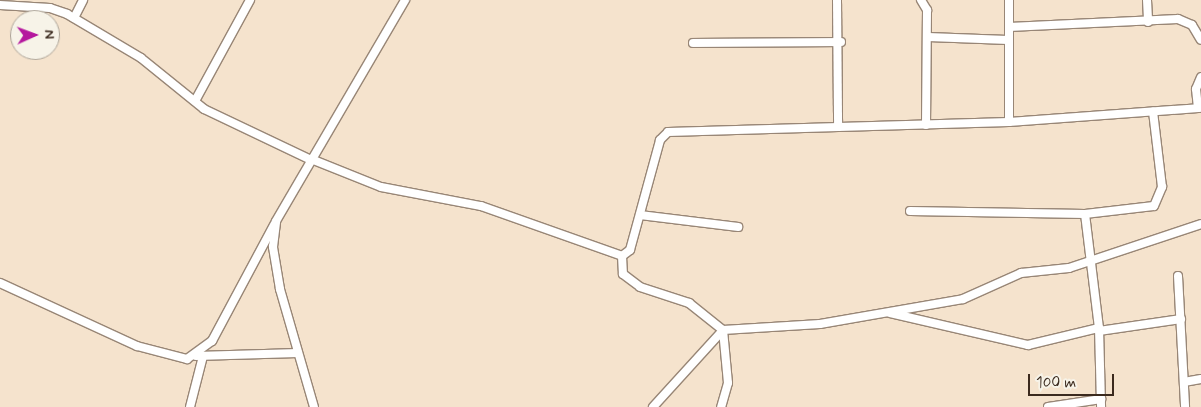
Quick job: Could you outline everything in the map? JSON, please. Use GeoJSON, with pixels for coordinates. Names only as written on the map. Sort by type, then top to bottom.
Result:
{"type":"FeatureCollection","features":[{"type":"Feature","properties":{"kind":"street"},"geometry":{"type":"LineString","coordinates":[[74,18],[83,0]]}},
{"type":"Feature","properties":{"kind":"street"},"geometry":{"type":"LineString","coordinates":[[195,101],[250,0]]}},
{"type":"Feature","properties":{"kind":"street"},"geometry":{"type":"LineString","coordinates":[[190,407],[200,356],[212,341],[311,159],[405,0]]}},
{"type":"Feature","properties":{"kind":"street"},"geometry":{"type":"LineString","coordinates":[[837,0],[841,42],[838,127]]}},
{"type":"Feature","properties":{"kind":"street"},"geometry":{"type":"LineString","coordinates":[[921,0],[927,10],[926,125]]}},
{"type":"Feature","properties":{"kind":"street"},"geometry":{"type":"LineString","coordinates":[[1008,0],[1009,122]]}},
{"type":"Feature","properties":{"kind":"street"},"geometry":{"type":"LineString","coordinates":[[1147,0],[1148,22]]}},
{"type":"Feature","properties":{"kind":"street"},"geometry":{"type":"LineString","coordinates":[[0,5],[50,8],[74,18],[141,58],[195,101],[311,159],[381,187],[481,206],[622,256]]}},
{"type":"Feature","properties":{"kind":"street"},"geometry":{"type":"LineString","coordinates":[[1009,27],[1186,20],[1201,40]]}},
{"type":"Feature","properties":{"kind":"street"},"geometry":{"type":"LineString","coordinates":[[928,37],[1008,40]]}},
{"type":"Feature","properties":{"kind":"street"},"geometry":{"type":"LineString","coordinates":[[693,43],[841,42]]}},
{"type":"Feature","properties":{"kind":"street"},"geometry":{"type":"LineString","coordinates":[[622,256],[630,250],[660,140],[668,132],[1009,122],[1199,108],[1196,89],[1201,77]]}},
{"type":"Feature","properties":{"kind":"street"},"geometry":{"type":"LineString","coordinates":[[910,211],[1084,214],[1145,209],[1158,202],[1162,187],[1153,112]]}},
{"type":"Feature","properties":{"kind":"street"},"geometry":{"type":"LineString","coordinates":[[640,214],[738,227]]}},
{"type":"Feature","properties":{"kind":"street"},"geometry":{"type":"LineString","coordinates":[[1048,407],[1101,403],[1099,330],[1084,214]]}},
{"type":"Feature","properties":{"kind":"street"},"geometry":{"type":"LineString","coordinates":[[276,221],[274,259],[314,407]]}},
{"type":"Feature","properties":{"kind":"street"},"geometry":{"type":"LineString","coordinates":[[654,407],[723,330],[890,314],[963,299],[1021,274],[1069,268],[1089,258],[1201,224]]}},
{"type":"Feature","properties":{"kind":"street"},"geometry":{"type":"LineString","coordinates":[[622,256],[623,274],[634,283],[689,303],[723,330],[728,384],[721,407]]}},
{"type":"Feature","properties":{"kind":"street"},"geometry":{"type":"LineString","coordinates":[[1178,276],[1185,407]]}},
{"type":"Feature","properties":{"kind":"street"},"geometry":{"type":"LineString","coordinates":[[0,283],[137,346],[176,358],[298,353]]}},
{"type":"Feature","properties":{"kind":"street"},"geometry":{"type":"LineString","coordinates":[[890,314],[1028,345],[1099,330],[1181,319]]}},
{"type":"Feature","properties":{"kind":"street"},"geometry":{"type":"LineString","coordinates":[[1184,382],[1201,379]]}}]}
